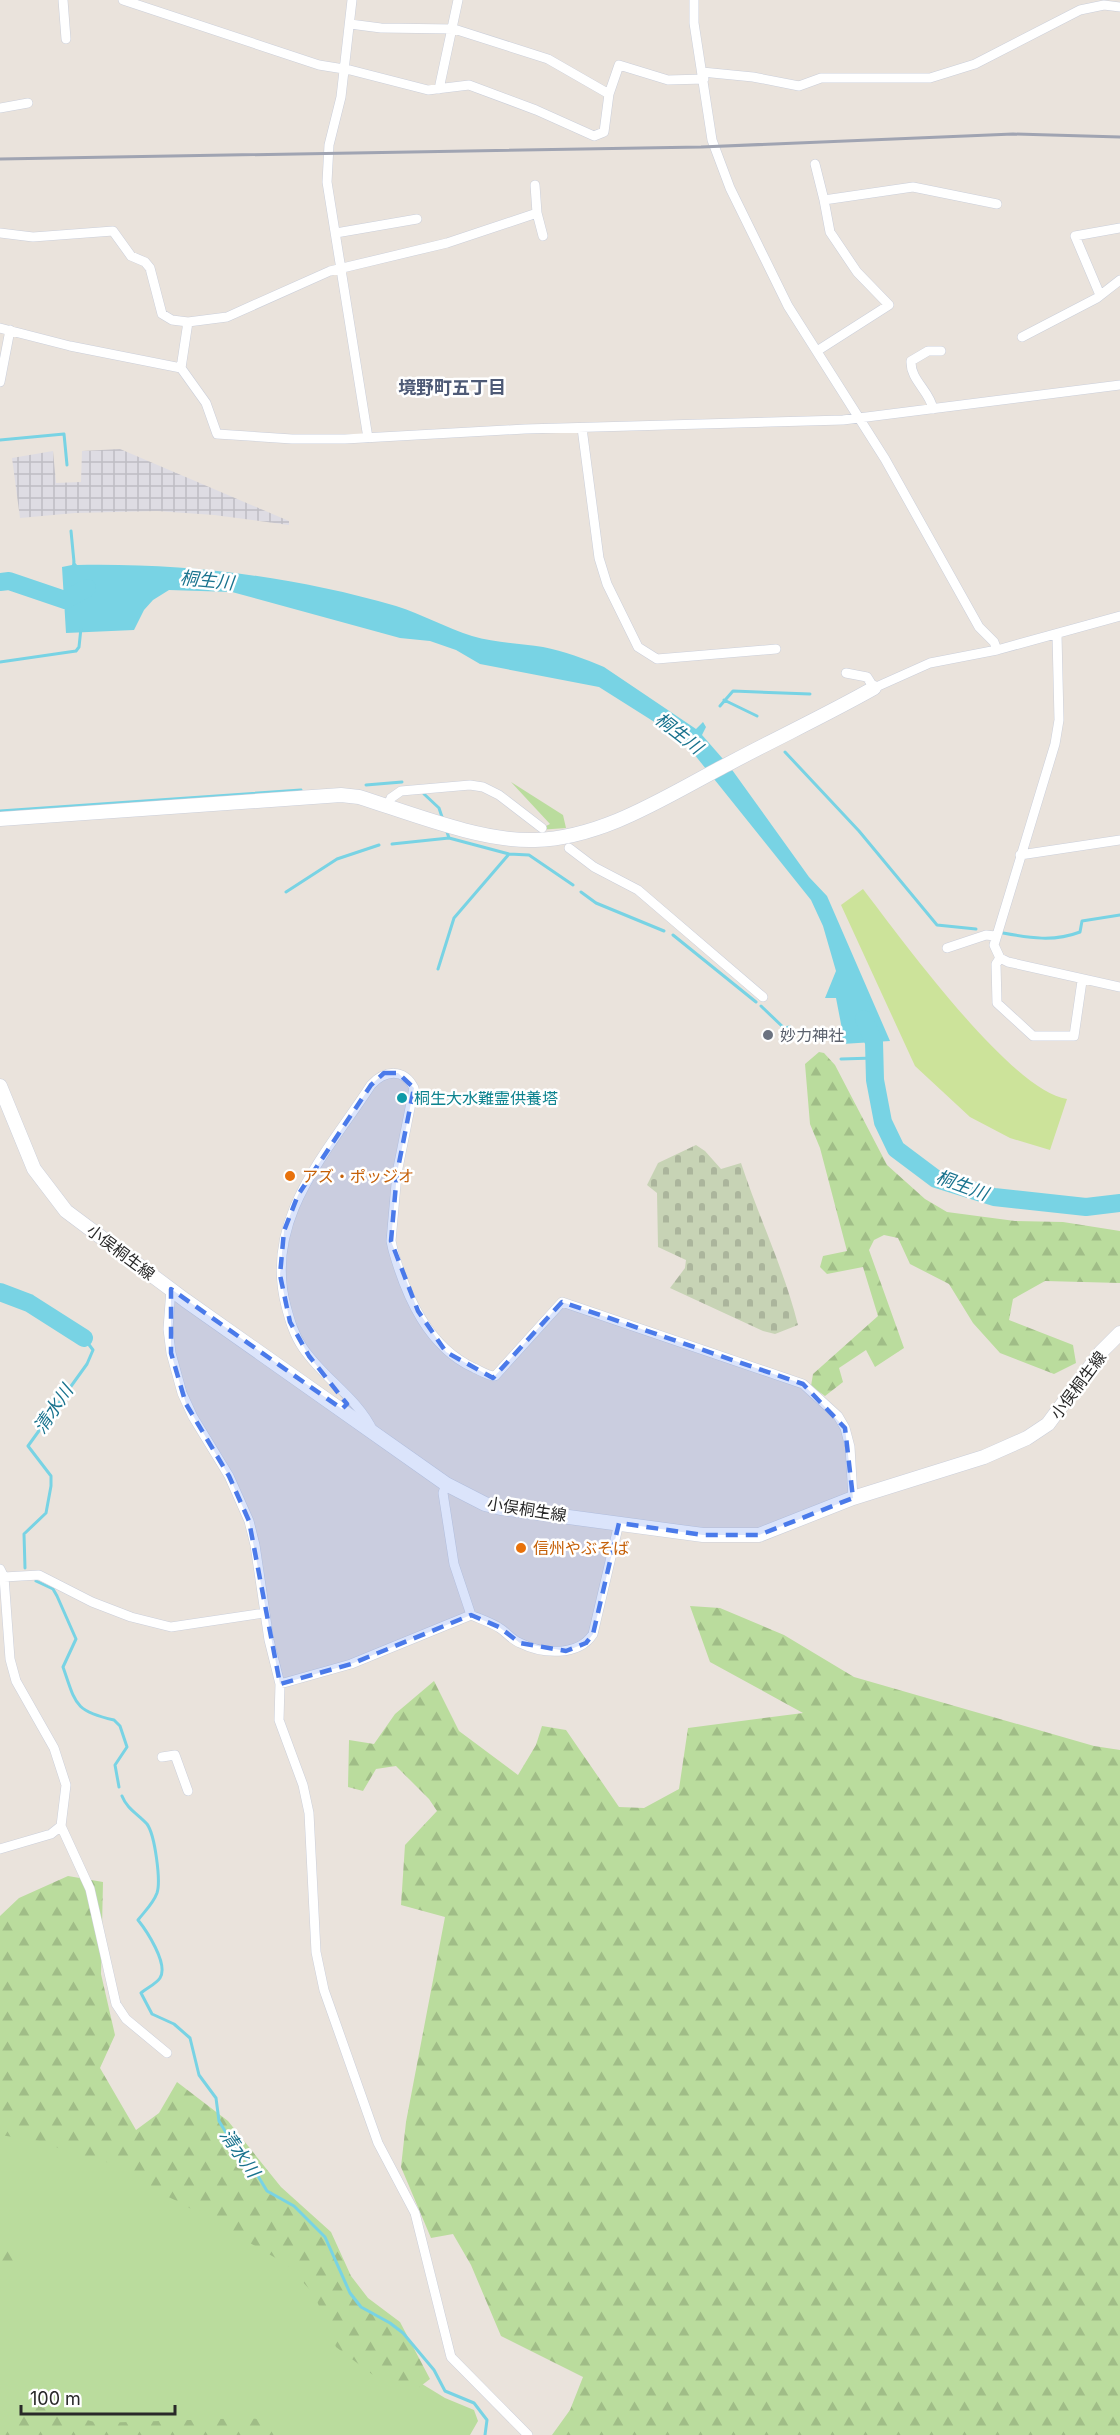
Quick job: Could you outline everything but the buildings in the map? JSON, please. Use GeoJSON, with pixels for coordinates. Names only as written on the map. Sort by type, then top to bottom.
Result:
{"type":"FeatureCollection","features":[{"type":"Feature","properties":{"kind":"main road"},"geometry":{"type":"LineString","coordinates":[[0,819],[320,795],[359,797],[478,833],[516,839],[546,840],[590,831],[633,813],[874,688]]}},
{"type":"Feature","properties":{"kind":"main road","name":"小俣桐生線"},"geometry":{"type":"LineString","coordinates":[[0,1086],[34,1169],[66,1211],[171,1289],[446,1484],[485,1504],[501,1508],[703,1535],[759,1535],[853,1498],[984,1457],[1027,1437],[1048,1424],[1101,1352],[1120,1333]]}},
{"type":"Feature","properties":{"kind":"street"},"geometry":{"type":"LineString","coordinates":[[63,0],[66,39]]}},
{"type":"Feature","properties":{"kind":"street"},"geometry":{"type":"LineString","coordinates":[[123,0],[318,65],[345,69],[414,87],[440,89],[469,85],[536,110],[594,136],[603,132],[609,94],[620,65],[668,80],[703,75],[753,77],[799,86],[821,78],[930,78],[975,64],[1080,10],[1104,4],[1120,7]]}},
{"type":"Feature","properties":{"kind":"street"},"geometry":{"type":"LineString","coordinates":[[352,0],[345,69],[329,145],[327,167],[368,438]]}},
{"type":"Feature","properties":{"kind":"street"},"geometry":{"type":"LineString","coordinates":[[440,89],[454,29],[458,0]]}},
{"type":"Feature","properties":{"kind":"street"},"geometry":{"type":"LineString","coordinates":[[694,0],[694,23],[716,157],[760,252],[788,306],[885,459],[979,627],[994,642],[997,650]]}},
{"type":"Feature","properties":{"kind":"street"},"geometry":{"type":"LineString","coordinates":[[350,24],[381,28],[454,29],[548,60],[609,94]]}},
{"type":"Feature","properties":{"kind":"street"},"geometry":{"type":"LineString","coordinates":[[0,108],[28,103]]}},
{"type":"Feature","properties":{"kind":"street"},"geometry":{"type":"LineString","coordinates":[[815,164],[830,232],[857,272],[889,305],[817,351]]}},
{"type":"Feature","properties":{"kind":"street"},"geometry":{"type":"LineString","coordinates":[[535,185],[537,213],[543,236]]}},
{"type":"Feature","properties":{"kind":"street"},"geometry":{"type":"LineString","coordinates":[[824,200],[913,187],[998,204]]}},
{"type":"Feature","properties":{"kind":"street"},"geometry":{"type":"LineString","coordinates":[[0,233],[33,237],[113,231],[132,256],[145,262],[150,268],[162,314],[172,320],[188,322],[234,315],[341,268],[447,243],[537,213]]}},
{"type":"Feature","properties":{"kind":"street"},"geometry":{"type":"LineString","coordinates":[[336,233],[417,219]]}},
{"type":"Feature","properties":{"kind":"street"},"geometry":{"type":"LineString","coordinates":[[1100,295],[1075,236],[1120,228]]}},
{"type":"Feature","properties":{"kind":"street"},"geometry":{"type":"LineString","coordinates":[[1022,337],[1100,295],[1120,280]]}},
{"type":"Feature","properties":{"kind":"street"},"geometry":{"type":"LineString","coordinates":[[188,322],[182,368],[206,403],[217,434],[292,439],[368,438],[859,418],[1120,385]]}},
{"type":"Feature","properties":{"kind":"street"},"geometry":{"type":"LineString","coordinates":[[0,382],[5,329],[70,346],[182,368]]}},
{"type":"Feature","properties":{"kind":"street"},"geometry":{"type":"LineString","coordinates":[[933,409],[912,372],[911,361],[928,351],[941,351]]}},
{"type":"Feature","properties":{"kind":"street"},"geometry":{"type":"LineString","coordinates":[[582,428],[599,558],[607,584],[638,646],[657,659],[776,649]]}},
{"type":"Feature","properties":{"kind":"street"},"geometry":{"type":"LineString","coordinates":[[846,673],[867,676],[874,688],[930,663],[997,650],[1120,616]]}},
{"type":"Feature","properties":{"kind":"street"},"geometry":{"type":"LineString","coordinates":[[1057,635],[1059,709],[1056,736],[994,945],[1000,958],[1083,981],[1120,987]]}},
{"type":"Feature","properties":{"kind":"street"},"geometry":{"type":"LineString","coordinates":[[388,806],[391,798],[401,791],[477,786],[499,795],[542,828]]}},
{"type":"Feature","properties":{"kind":"street"},"geometry":{"type":"LineString","coordinates":[[1020,855],[1120,840]]}},
{"type":"Feature","properties":{"kind":"street"},"geometry":{"type":"LineString","coordinates":[[568,848],[594,867],[619,878],[638,890],[745,979],[763,997]]}},
{"type":"Feature","properties":{"kind":"street"},"geometry":{"type":"LineString","coordinates":[[947,948],[986,935],[995,936]]}},
{"type":"Feature","properties":{"kind":"street"},"geometry":{"type":"LineString","coordinates":[[1000,958],[996,964],[995,999],[1033,1036],[1074,1036],[1083,981]]}},
{"type":"Feature","properties":{"kind":"street"},"geometry":{"type":"LineString","coordinates":[[373,1431],[358,1408],[319,1369],[298,1340],[284,1298],[281,1256],[284,1231],[298,1195],[370,1085],[378,1077],[390,1073],[405,1076],[414,1088],[397,1173],[391,1241],[398,1267],[422,1319],[431,1336],[446,1352],[464,1364],[495,1376],[562,1302],[803,1384],[838,1416],[845,1428],[850,1447],[853,1498]]}},
{"type":"Feature","properties":{"kind":"street"},"geometry":{"type":"LineString","coordinates":[[171,1289],[168,1329],[171,1353],[179,1383],[186,1404],[229,1476],[249,1521],[255,1545],[264,1613],[280,1684],[279,1720],[303,1785],[309,1813],[316,1952],[324,1990],[378,2143],[415,2213],[451,2357],[464,2373],[528,2435]]}},
{"type":"Feature","properties":{"kind":"street"},"geometry":{"type":"LineString","coordinates":[[446,1484],[443,1493],[454,1564],[471,1615]]}},
{"type":"Feature","properties":{"kind":"street"},"geometry":{"type":"LineString","coordinates":[[280,1684],[351,1664],[471,1615],[499,1627],[520,1643],[534,1648],[560,1652],[582,1646],[592,1634],[619,1523]]}},
{"type":"Feature","properties":{"kind":"street"},"geometry":{"type":"LineString","coordinates":[[167,2053],[126,2019],[116,2004],[90,1889],[61,1826],[66,1785],[54,1748],[16,1681],[10,1659],[2,1573],[39,1575],[92,1602],[131,1617],[171,1628],[264,1613]]}},
{"type":"Feature","properties":{"kind":"street"},"geometry":{"type":"LineString","coordinates":[[162,1757],[175,1755],[188,1791]]}},
{"type":"Feature","properties":{"kind":"street"},"geometry":{"type":"LineString","coordinates":[[0,1849],[51,1834],[61,1826]]}},
{"type":"Feature","properties":{"kind":"highlighted area"},"geometry":{"type":"Polygon","coordinates":[[[384,1073],[398,1073],[414,1088],[397,1173],[391,1241],[418,1311],[446,1352],[493,1378],[562,1302],[803,1384],[845,1428],[853,1498],[759,1535],[703,1535],[619,1523],[593,1634],[586,1643],[566,1651],[520,1643],[499,1627],[471,1615],[351,1664],[280,1684],[249,1521],[229,1476],[186,1404],[171,1353],[171,1289],[342,1409],[347,1404],[309,1356],[290,1322],[280,1275],[284,1231],[298,1195],[371,1085],[384,1073]]]}},
{"type":"Feature","properties":{"kind":"shaded area"},"geometry":{"type":"Polygon","coordinates":[[[120,449],[289,521],[289,525],[214,515],[157,511],[75,513],[20,518],[12,458],[53,451],[56,483],[81,482],[82,451],[120,449]]]}},
{"type":"Feature","properties":{"kind":"green space"},"geometry":{"type":"Polygon","coordinates":[[[511,782],[563,815],[566,828],[538,830],[550,824],[511,782]]]}},
{"type":"Feature","properties":{"kind":"green space"},"geometry":{"type":"Polygon","coordinates":[[[863,889],[929,974],[988,1042],[1017,1070],[1044,1090],[1067,1099],[1050,1150],[1010,1138],[970,1117],[915,1066],[841,905],[863,889]]]}},
{"type":"Feature","properties":{"kind":"green space"},"geometry":{"type":"Polygon","coordinates":[[[819,1052],[824,1053],[835,1065],[887,1165],[925,1199],[947,1212],[1015,1221],[1063,1222],[1120,1231],[1120,1283],[1045,1281],[1013,1299],[1009,1320],[1073,1345],[1076,1363],[1054,1374],[1000,1353],[973,1323],[949,1284],[910,1264],[898,1238],[884,1235],[874,1240],[869,1250],[904,1348],[875,1367],[866,1350],[839,1368],[843,1382],[825,1396],[811,1386],[813,1374],[878,1316],[863,1267],[827,1274],[820,1267],[823,1256],[847,1251],[820,1148],[810,1124],[805,1064],[819,1052]]]}},
{"type":"Feature","properties":{"kind":"green space"},"geometry":{"type":"Polygon","coordinates":[[[696,1145],[705,1151],[721,1169],[741,1163],[786,1284],[798,1325],[775,1334],[763,1331],[670,1288],[685,1268],[686,1260],[658,1247],[657,1193],[647,1185],[658,1163],[696,1145]]]}},
{"type":"Feature","properties":{"kind":"green space"},"geometry":{"type":"Polygon","coordinates":[[[690,1606],[720,1608],[784,1635],[854,1677],[1094,1746],[1120,1750],[1120,2435],[552,2435],[570,2410],[583,2377],[501,2336],[471,2265],[453,2234],[431,2238],[401,2167],[406,2122],[445,1917],[401,1905],[405,1845],[437,1811],[429,1799],[396,1766],[376,1769],[363,1791],[348,1787],[349,1740],[374,1744],[395,1714],[434,1681],[459,1731],[518,1775],[536,1745],[542,1726],[566,1730],[619,1807],[644,1808],[679,1789],[688,1728],[803,1713],[710,1662],[690,1606]]]}},
{"type":"Feature","properties":{"kind":"green space"},"geometry":{"type":"Polygon","coordinates":[[[68,1876],[103,1882],[101,1974],[115,2035],[100,2068],[136,2130],[159,2113],[177,2082],[228,2121],[281,2187],[331,2232],[351,2276],[368,2298],[400,2322],[430,2379],[409,2395],[373,2375],[336,2347],[314,2294],[286,2264],[179,2202],[137,2182],[115,2164],[70,2154],[46,2142],[0,2135],[0,2107],[9,2099],[11,2090],[0,2086],[0,1916],[19,1898],[68,1876]]]}},
{"type":"Feature","properties":{"kind":"green space"},"geometry":{"type":"Polygon","coordinates":[[[0,1971],[65,2087],[283,2250],[373,2354],[445,2398],[474,2410],[478,2421],[470,2435],[0,2435],[0,1971]]]}},
{"type":"Feature","properties":{"kind":"green space"},"geometry":{"type":"Polygon","coordinates":[[[0,2238],[26,2254],[8,2276],[0,2280],[0,2238]]]}},
{"type":"Feature","properties":{"kind":"green space"},"geometry":{"type":"Polygon","coordinates":[[[30,2404],[98,2423],[251,2418],[273,2422],[298,2435],[0,2435],[0,2431],[30,2404]]]}},
{"type":"Feature","properties":{"kind":"water"},"geometry":{"type":"Polygon","coordinates":[[[73,560],[77,565],[158,566],[278,579],[396,606],[472,636],[543,647],[582,658],[604,667],[696,729],[703,722],[706,727],[702,735],[730,767],[809,877],[827,896],[890,1041],[842,1044],[837,1032],[842,1029],[836,998],[825,998],[836,971],[823,926],[811,900],[694,754],[675,735],[599,687],[480,664],[456,650],[430,641],[400,638],[232,592],[169,590],[153,600],[144,610],[134,630],[66,633],[62,567],[72,565],[73,560]]]}},
{"type":"Feature","properties":{"kind":"waterway"},"geometry":{"type":"LineString","coordinates":[[0,440],[64,434],[67,465]]}},
{"type":"Feature","properties":{"kind":"waterway"},"geometry":{"type":"LineString","coordinates":[[71,531],[74,562]]}},
{"type":"Feature","properties":{"kind":"waterway","name":"桐生川"},"geometry":{"type":"LineString","coordinates":[[0,582],[9,581],[65,600],[87,588]]}},
{"type":"Feature","properties":{"kind":"waterway"},"geometry":{"type":"LineString","coordinates":[[0,662],[76,651],[79,647],[81,628]]}},
{"type":"Feature","properties":{"kind":"waterway"},"geometry":{"type":"LineString","coordinates":[[720,706],[733,691],[810,694]]}},
{"type":"Feature","properties":{"kind":"waterway"},"geometry":{"type":"LineString","coordinates":[[724,700],[757,716]]}},
{"type":"Feature","properties":{"kind":"waterway"},"geometry":{"type":"LineString","coordinates":[[785,752],[859,831],[937,925],[976,929]]}},
{"type":"Feature","properties":{"kind":"waterway"},"geometry":{"type":"LineString","coordinates":[[366,785],[402,782]]}},
{"type":"Feature","properties":{"kind":"waterway"},"geometry":{"type":"LineString","coordinates":[[0,811],[301,790]]}},
{"type":"Feature","properties":{"kind":"waterway"},"geometry":{"type":"LineString","coordinates":[[424,794],[439,808],[443,820]]}},
{"type":"Feature","properties":{"kind":"waterway"},"geometry":{"type":"LineString","coordinates":[[446,829],[449,838],[509,854],[529,855],[573,885]]}},
{"type":"Feature","properties":{"kind":"waterway"},"geometry":{"type":"LineString","coordinates":[[392,844],[449,838]]}},
{"type":"Feature","properties":{"kind":"waterway"},"geometry":{"type":"LineString","coordinates":[[286,892],[337,859],[379,845]]}},
{"type":"Feature","properties":{"kind":"waterway"},"geometry":{"type":"LineString","coordinates":[[438,969],[454,918],[509,854]]}},
{"type":"Feature","properties":{"kind":"waterway"},"geometry":{"type":"LineString","coordinates":[[581,892],[596,903],[664,931]]}},
{"type":"Feature","properties":{"kind":"waterway"},"geometry":{"type":"LineString","coordinates":[[1003,933],[1032,938],[1061,937],[1080,932],[1082,921],[1120,915]]}},
{"type":"Feature","properties":{"kind":"waterway"},"geometry":{"type":"LineString","coordinates":[[673,935],[756,1002]]}},
{"type":"Feature","properties":{"kind":"waterway"},"geometry":{"type":"LineString","coordinates":[[761,1006],[784,1028],[790,1027]]}},
{"type":"Feature","properties":{"kind":"waterway","name":"桐生川"},"geometry":{"type":"LineString","coordinates":[[864,1019],[874,1042],[875,1080],[883,1122],[896,1149],[936,1179],[994,1197],[1086,1207],[1120,1203]]}},
{"type":"Feature","properties":{"kind":"waterway"},"geometry":{"type":"LineString","coordinates":[[841,1059],[874,1058]]}},
{"type":"Feature","properties":{"kind":"waterway","name":"清水川"},"geometry":{"type":"LineString","coordinates":[[0,1292],[29,1303],[84,1338]]}},
{"type":"Feature","properties":{"kind":"waterway","name":"清水川"},"geometry":{"type":"LineString","coordinates":[[25,1568],[24,1534],[46,1513],[51,1486],[51,1476],[28,1446],[87,1364],[93,1350],[84,1338]]}},
{"type":"Feature","properties":{"kind":"waterway","name":"清水川"},"geometry":{"type":"LineString","coordinates":[[36,1581],[53,1589],[76,1639],[63,1667],[74,1698],[84,1709],[114,1720],[120,1726],[127,1747],[115,1765],[119,1787]]}},
{"type":"Feature","properties":{"kind":"waterway","name":"清水川"},"geometry":{"type":"LineString","coordinates":[[122,1796],[130,1808],[147,1824],[156,1858],[157,1893],[138,1920],[155,1948],[161,1964],[160,1978],[141,1993],[152,2014],[174,2024],[190,2038],[199,2075],[216,2098],[219,2121],[267,2191],[294,2206],[325,2237],[350,2293],[361,2307],[403,2333],[434,2370],[445,2391],[474,2403],[487,2420],[485,2435]]}},
{"type":"Feature","properties":{"kind":"railway"},"geometry":{"type":"LineString","coordinates":[[0,159],[701,147],[1013,134],[1120,137]]}},
{"type":"Feature","properties":{"kind":"place","name":"妙力神社"},"geometry":{"type":"Point","coordinates":[768,1035]}},
{"type":"Feature","properties":{"kind":"place","name":"桐生大水難霊供養塔"},"geometry":{"type":"Point","coordinates":[402,1098]}},
{"type":"Feature","properties":{"kind":"place","name":"アズ・ポッジオ"},"geometry":{"type":"Point","coordinates":[290,1176]}},
{"type":"Feature","properties":{"kind":"place","name":"信州やぶそば"},"geometry":{"type":"Point","coordinates":[521,1548]}},
{"type":"Feature","properties":{"kind":"district","name":"境野町五丁目"},"geometry":{"type":"Point","coordinates":[452,387]}}]}
